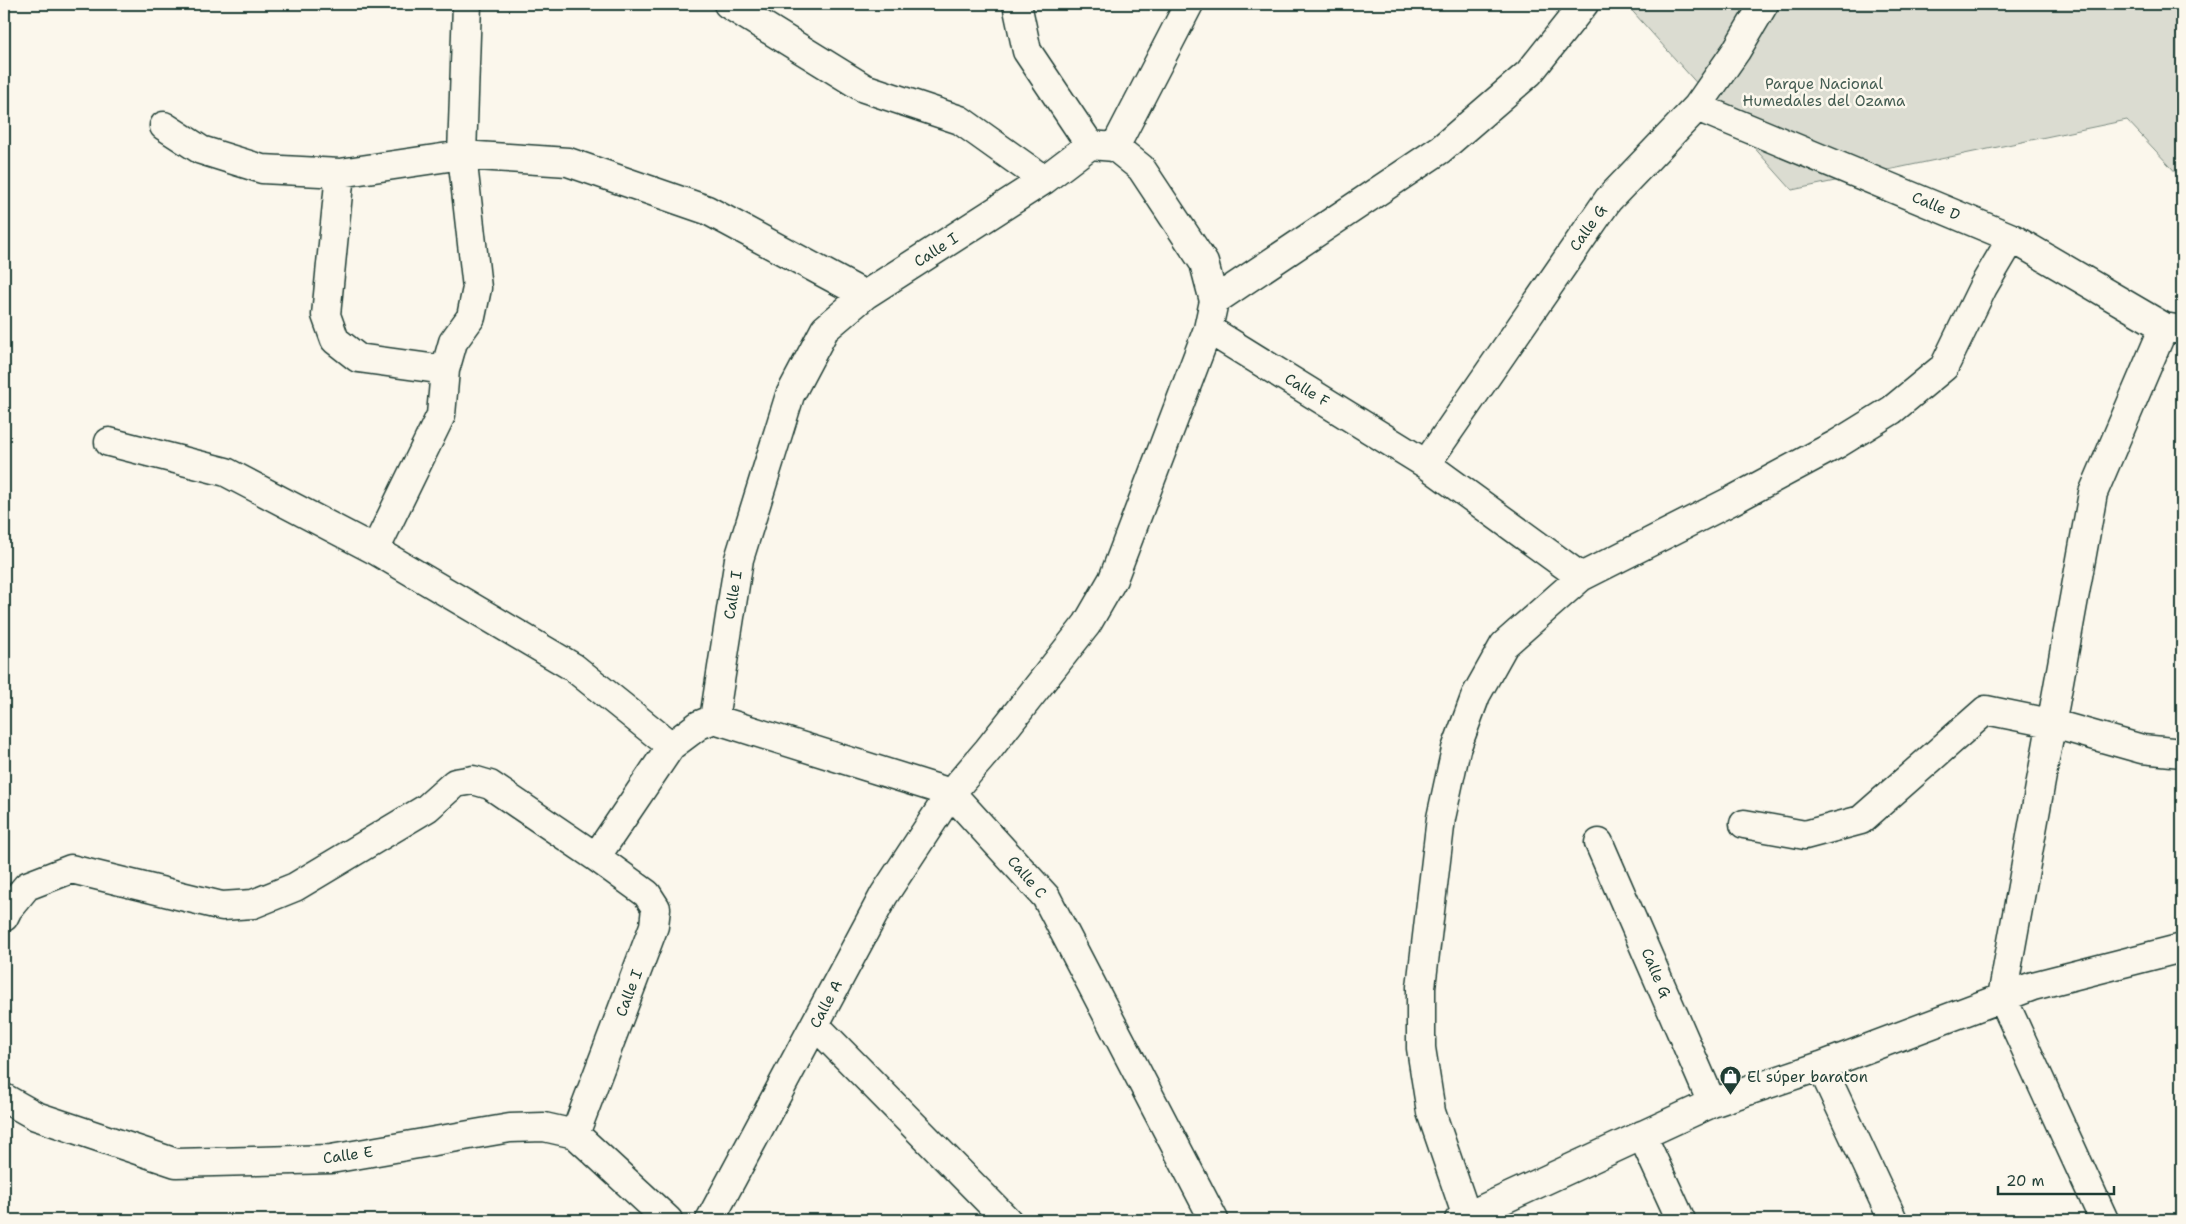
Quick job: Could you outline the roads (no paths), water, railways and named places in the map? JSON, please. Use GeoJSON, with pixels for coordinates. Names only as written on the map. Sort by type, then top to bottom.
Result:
{"type":"FeatureCollection","features":[{"type":"Feature","properties":{"kind":"street"},"geometry":{"type":"LineString","coordinates":[[374,550],[441,414],[445,370],[453,342],[472,317],[477,288],[462,155],[468,4]]}},
{"type":"Feature","properties":{"kind":"street"},"geometry":{"type":"LineString","coordinates":[[728,4],[864,88],[960,120],[1044,180]]}},
{"type":"Feature","properties":{"kind":"street"},"geometry":{"type":"LineString","coordinates":[[1017,4],[1027,51],[1102,146],[1141,168],[1204,263],[1214,301],[1208,329]]}},
{"type":"Feature","properties":{"kind":"street"},"geometry":{"type":"LineString","coordinates":[[1102,146],[1189,4]]}},
{"type":"Feature","properties":{"kind":"street"},"geometry":{"type":"LineString","coordinates":[[1214,301],[1441,148],[1529,73],[1584,4]]}},
{"type":"Feature","properties":{"kind":"street","name":"Calle G"},"geometry":{"type":"LineString","coordinates":[[1426,464],[1608,200],[1696,107],[1736,51],[1764,4]]}},
{"type":"Feature","properties":{"kind":"street","name":"Calle D"},"geometry":{"type":"LineString","coordinates":[[1696,107],[2012,238],[2173,329]]}},
{"type":"Feature","properties":{"kind":"street"},"geometry":{"type":"LineString","coordinates":[[164,126],[202,150],[262,169],[340,173],[462,155],[568,162],[707,210],[865,295]]}},
{"type":"Feature","properties":{"kind":"street","name":"Calle I"},"geometry":{"type":"LineString","coordinates":[[714,719],[739,559],[790,395],[825,328],[865,295],[1044,180],[1102,146]]}},
{"type":"Feature","properties":{"kind":"street"},"geometry":{"type":"LineString","coordinates":[[340,173],[326,315],[335,340],[358,358],[445,370]]}},
{"type":"Feature","properties":{"kind":"street"},"geometry":{"type":"LineString","coordinates":[[2012,238],[1983,287],[1944,367],[1892,410],[1837,444],[1731,502],[1581,577],[1504,645],[1476,695],[1456,749],[1441,818],[1421,987],[1421,1048],[1431,1112],[1464,1219],[1712,1103],[1821,1066],[2033,986],[2182,948]]}},
{"type":"Feature","properties":{"kind":"street","name":"Calle F"},"geometry":{"type":"LineString","coordinates":[[1208,329],[1426,464],[1581,577]]}},
{"type":"Feature","properties":{"kind":"street","name":"Calle A"},"geometry":{"type":"LineString","coordinates":[[710,1220],[884,895],[951,793],[988,750],[1087,624],[1113,579],[1208,329]]}},
{"type":"Feature","properties":{"kind":"street"},"geometry":{"type":"LineString","coordinates":[[2104,1220],[2002,997],[2093,493],[2173,329]]}},
{"type":"Feature","properties":{"kind":"street"},"geometry":{"type":"LineString","coordinates":[[110,442],[226,472],[374,550],[573,667],[671,746]]}},
{"type":"Feature","properties":{"kind":"street"},"geometry":{"type":"LineString","coordinates":[[1744,824],[1805,835],[1861,820],[1986,710],[2050,724],[2142,749],[2182,753]]}},
{"type":"Feature","properties":{"kind":"street"},"geometry":{"type":"LineString","coordinates":[[596,857],[671,746],[699,725],[714,719],[951,793]]}},
{"type":"Feature","properties":{"kind":"street","name":"Calle I"},"geometry":{"type":"LineString","coordinates":[[4,917],[8,909],[27,886],[71,868],[222,906],[254,904],[303,882],[427,808],[455,783],[473,780],[490,785],[647,894],[656,908],[654,926],[575,1134]]}},
{"type":"Feature","properties":{"kind":"street","name":"Calle C"},"geometry":{"type":"LineString","coordinates":[[951,793],[1046,897],[1214,1220]]}},
{"type":"Feature","properties":{"kind":"street","name":"Calle G"},"geometry":{"type":"LineString","coordinates":[[1599,843],[1712,1103]]}},
{"type":"Feature","properties":{"kind":"street"},"geometry":{"type":"LineString","coordinates":[[815,1025],[1007,1220]]}},
{"type":"Feature","properties":{"kind":"street"},"geometry":{"type":"LineString","coordinates":[[1821,1066],[1893,1220]]}},
{"type":"Feature","properties":{"kind":"street","name":"Calle E"},"geometry":{"type":"LineString","coordinates":[[4,1098],[36,1116],[176,1163],[331,1160],[510,1128],[544,1127],[575,1134]]}},
{"type":"Feature","properties":{"kind":"street"},"geometry":{"type":"LineString","coordinates":[[575,1134],[668,1220]]}},
{"type":"Feature","properties":{"kind":"street"},"geometry":{"type":"LineString","coordinates":[[1642,1135],[1681,1220]]}},
{"type":"Feature","properties":{"kind":"place","name":"El súper baraton"},"geometry":{"type":"Point","coordinates":[1731,1096]}},
{"type":"Feature","properties":{"kind":"park label","name":"Parque Nacional Humedales del Ozama"},"geometry":{"type":"Point","coordinates":[1824,92]}}]}
